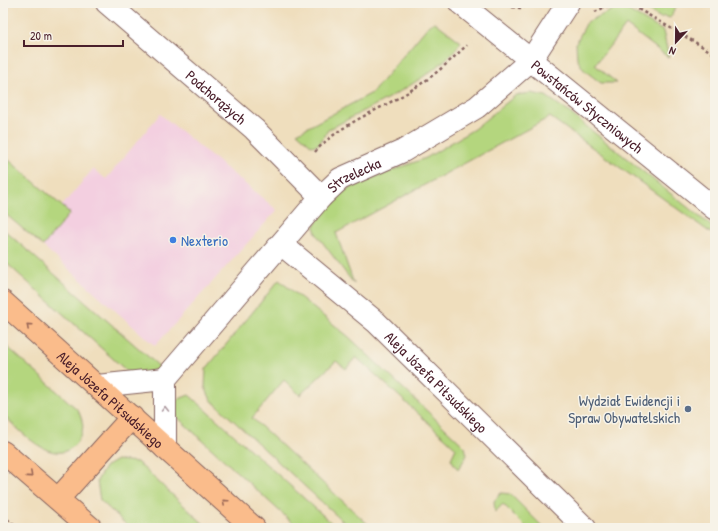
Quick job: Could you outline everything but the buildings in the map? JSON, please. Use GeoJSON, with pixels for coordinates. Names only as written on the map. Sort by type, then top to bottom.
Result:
{"type":"FeatureCollection","features":[{"type":"Feature","properties":{"kind":"main road","name":"Aleja Józefa Piłsudskiego"},"geometry":{"type":"LineString","coordinates":[[3,302],[254,528]]}},
{"type":"Feature","properties":{"kind":"main road"},"geometry":{"type":"LineString","coordinates":[[58,499],[132,417]]}},
{"type":"Feature","properties":{"kind":"main road"},"geometry":{"type":"LineString","coordinates":[[3,452],[91,528]]}},
{"type":"Feature","properties":{"kind":"street","name":"Podchorążych"},"geometry":{"type":"LineString","coordinates":[[107,3],[254,128],[321,197]]}},
{"type":"Feature","properties":{"kind":"street","name":"Powstańców Styczniowych"},"geometry":{"type":"LineString","coordinates":[[460,3],[715,209]]}},
{"type":"Feature","properties":{"kind":"street","name":"Strzelecka"},"geometry":{"type":"LineString","coordinates":[[164,379],[321,197],[340,179],[403,151],[477,107],[531,60],[568,3]]}},
{"type":"Feature","properties":{"kind":"street","name":"Aleja Józefa Piłsudskiego"},"geometry":{"type":"LineString","coordinates":[[282,244],[376,322],[585,528]]}},
{"type":"Feature","properties":{"kind":"street"},"geometry":{"type":"LineString","coordinates":[[97,386],[164,379],[165,448]]}},
{"type":"Feature","properties":{"kind":"path"},"geometry":{"type":"LineString","coordinates":[[589,15],[613,3]]}},
{"type":"Feature","properties":{"kind":"path"},"geometry":{"type":"LineString","coordinates":[[628,3],[715,54]]}},
{"type":"Feature","properties":{"kind":"path"},"geometry":{"type":"LineString","coordinates":[[3,516],[17,528]]}},
{"type":"Feature","properties":{"kind":"shaded area"},"geometry":{"type":"Polygon","coordinates":[[[160,114],[277,210],[155,346],[43,246],[70,214],[62,206],[93,169],[106,179],[160,114]]]}},
{"type":"Feature","properties":{"kind":"green space"},"geometry":{"type":"Polygon","coordinates":[[[635,3],[678,3],[670,18],[664,16],[661,18],[635,3]]]}},
{"type":"Feature","properties":{"kind":"green space"},"geometry":{"type":"Polygon","coordinates":[[[621,6],[663,31],[669,58],[626,25],[595,65],[617,83],[601,83],[584,70],[577,59],[576,43],[587,22],[621,6]]]}},
{"type":"Feature","properties":{"kind":"green space"},"geometry":{"type":"Polygon","coordinates":[[[435,22],[461,42],[436,68],[419,80],[381,102],[328,130],[319,144],[312,146],[297,133],[372,93],[429,25],[435,22]]]}},
{"type":"Feature","properties":{"kind":"green space"},"geometry":{"type":"Polygon","coordinates":[[[531,93],[546,96],[566,110],[715,229],[715,236],[550,117],[336,233],[354,284],[317,235],[314,227],[326,205],[349,188],[426,158],[474,129],[516,95],[531,93]]]}},
{"type":"Feature","properties":{"kind":"green space"},"geometry":{"type":"Polygon","coordinates":[[[3,155],[70,213],[43,246],[3,212],[3,155]]]}},
{"type":"Feature","properties":{"kind":"green space"},"geometry":{"type":"Polygon","coordinates":[[[3,229],[161,368],[147,373],[130,374],[3,260],[3,229]]]}},
{"type":"Feature","properties":{"kind":"green space"},"geometry":{"type":"Polygon","coordinates":[[[279,280],[349,337],[465,447],[467,455],[458,470],[451,459],[456,448],[356,357],[346,369],[336,361],[300,395],[284,380],[252,418],[372,528],[350,528],[211,400],[205,387],[206,369],[279,280]]]}},
{"type":"Feature","properties":{"kind":"green space"},"geometry":{"type":"Polygon","coordinates":[[[3,343],[78,410],[83,426],[81,434],[77,442],[68,450],[59,452],[49,450],[38,445],[3,415],[3,343]]]}},
{"type":"Feature","properties":{"kind":"green space"},"geometry":{"type":"Polygon","coordinates":[[[189,395],[337,528],[298,528],[177,417],[172,406],[174,401],[189,395]]]}},
{"type":"Feature","properties":{"kind":"green space"},"geometry":{"type":"Polygon","coordinates":[[[117,460],[137,462],[208,528],[130,528],[100,500],[97,481],[105,467],[117,460]]]}},
{"type":"Feature","properties":{"kind":"green space"},"geometry":{"type":"Polygon","coordinates":[[[501,493],[510,494],[544,528],[527,528],[503,504],[495,512],[494,501],[501,493]]]}},
{"type":"Feature","properties":{"kind":"place","name":"Nexterio"},"geometry":{"type":"Point","coordinates":[173,240]}},
{"type":"Feature","properties":{"kind":"place","name":"Wydział Ewidencji i Spraw Obywatelskich"},"geometry":{"type":"Point","coordinates":[688,409]}}]}
